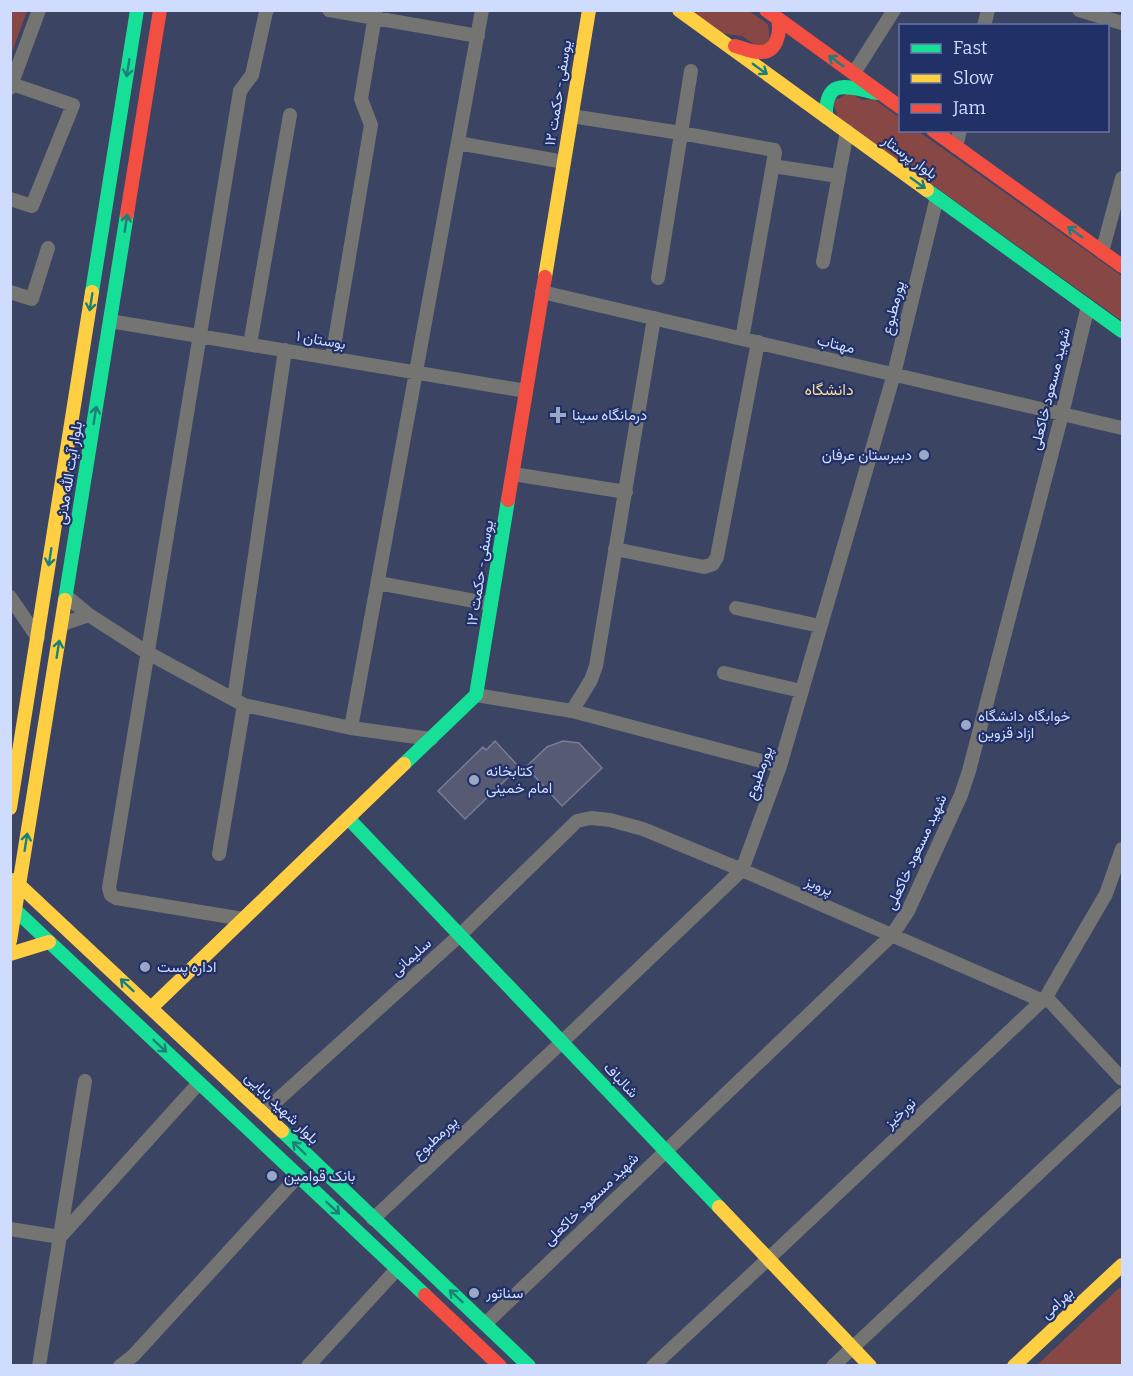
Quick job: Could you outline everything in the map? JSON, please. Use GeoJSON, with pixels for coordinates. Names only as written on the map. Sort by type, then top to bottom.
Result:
{"type":"FeatureCollection","features":[{"type":"Feature","properties":{"kind":"street"},"geometry":{"type":"LineString","coordinates":[[10,199],[32,206],[73,105],[11,86],[39,10]]}},
{"type":"Feature","properties":{"kind":"street","name":"بلوار آیت الله مدنی"},"geometry":{"type":"LineString","coordinates":[[11,804],[137,10]]}},
{"type":"Feature","properties":{"kind":"street","name":"بلوار آیت الله مدنی"},"geometry":{"type":"LineString","coordinates":[[10,941],[15,881],[32,805],[160,10]]}},
{"type":"Feature","properties":{"kind":"street"},"geometry":{"type":"LineString","coordinates":[[243,919],[116,898],[111,895],[109,888],[240,91],[252,75],[267,10]]}},
{"type":"Feature","properties":{"kind":"street"},"geometry":{"type":"LineString","coordinates":[[329,10],[375,14],[478,36]]}},
{"type":"Feature","properties":{"kind":"street"},"geometry":{"type":"LineString","coordinates":[[351,728],[482,10]]}},
{"type":"Feature","properties":{"kind":"street","name":"یوسفی- حکمت ۱۲"},"geometry":{"type":"LineString","coordinates":[[476,695],[589,10]]}},
{"type":"Feature","properties":{"kind":"street","name":"بلوار پرستار"},"geometry":{"type":"LineString","coordinates":[[679,10],[1122,331]]}},
{"type":"Feature","properties":{"kind":"street"},"geometry":{"type":"LineString","coordinates":[[766,10],[783,18],[899,106]]}},
{"type":"Feature","properties":{"kind":"street"},"geometry":{"type":"LineString","coordinates":[[854,73],[894,10]]}},
{"type":"Feature","properties":{"kind":"street"},"geometry":{"type":"LineString","coordinates":[[1079,10],[1122,23]]}},
{"type":"Feature","properties":{"kind":"street"},"geometry":{"type":"LineString","coordinates":[[332,358],[371,125],[360,99],[375,14]]}},
{"type":"Feature","properties":{"kind":"street"},"geometry":{"type":"LineString","coordinates":[[723,43],[759,52],[766,51],[776,44],[783,18]]}},
{"type":"Feature","properties":{"kind":"street"},"geometry":{"type":"LineString","coordinates":[[658,278],[691,71]]}},
{"type":"Feature","properties":{"kind":"street"},"geometry":{"type":"LineString","coordinates":[[826,117],[826,99],[832,90],[838,87],[883,94]]}},
{"type":"Feature","properties":{"kind":"street"},"geometry":{"type":"LineString","coordinates":[[250,344],[290,115]]}},
{"type":"Feature","properties":{"kind":"street"},"geometry":{"type":"LineString","coordinates":[[571,116],[774,150],[742,339]]}},
{"type":"Feature","properties":{"kind":"street"},"geometry":{"type":"LineString","coordinates":[[823,262],[847,132]]}},
{"type":"Feature","properties":{"kind":"street"},"geometry":{"type":"LineString","coordinates":[[936,132],[1122,266]]}},
{"type":"Feature","properties":{"kind":"street"},"geometry":{"type":"LineString","coordinates":[[956,147],[960,132]]}},
{"type":"Feature","properties":{"kind":"street"},"geometry":{"type":"LineString","coordinates":[[458,143],[564,162]]}},
{"type":"Feature","properties":{"kind":"street"},"geometry":{"type":"LineString","coordinates":[[773,166],[838,176]]}},
{"type":"Feature","properties":{"kind":"street"},"geometry":{"type":"LineString","coordinates":[[1102,252],[1122,178]]}},
{"type":"Feature","properties":{"kind":"street","name":"پورمطبوع"},"geometry":{"type":"LineString","coordinates":[[373,1219],[742,870],[780,766],[894,374],[937,197]]}},
{"type":"Feature","properties":{"kind":"street"},"geometry":{"type":"LineString","coordinates":[[10,292],[32,299],[48,248]]}},
{"type":"Feature","properties":{"kind":"street","name":"مهتاب"},"geometry":{"type":"LineString","coordinates":[[542,292],[1122,428]]}},
{"type":"Feature","properties":{"kind":"street","name":"شهید مسعود خاکعلی"},"geometry":{"type":"LineString","coordinates":[[485,1324],[892,935],[908,911],[961,795],[969,771],[1088,306]]}},
{"type":"Feature","properties":{"kind":"street"},"geometry":{"type":"LineString","coordinates":[[572,711],[591,680],[596,666],[654,318]]}},
{"type":"Feature","properties":{"kind":"street","name":"بوستان ۱"},"geometry":{"type":"LineString","coordinates":[[110,321],[526,391]]}},
{"type":"Feature","properties":{"kind":"street"},"geometry":{"type":"LineString","coordinates":[[615,549],[704,567],[713,564],[717,557],[758,342]]}},
{"type":"Feature","properties":{"kind":"street"},"geometry":{"type":"LineString","coordinates":[[219,854],[285,350]]}},
{"type":"Feature","properties":{"kind":"street"},"geometry":{"type":"LineString","coordinates":[[68,449],[89,453]]}},
{"type":"Feature","properties":{"kind":"street"},"geometry":{"type":"LineString","coordinates":[[513,474],[626,492]]}},
{"type":"Feature","properties":{"kind":"street"},"geometry":{"type":"LineString","coordinates":[[378,584],[491,604]]}},
{"type":"Feature","properties":{"kind":"street"},"geometry":{"type":"LineString","coordinates":[[10,597],[26,605],[33,605],[45,593]]}},
{"type":"Feature","properties":{"kind":"street"},"geometry":{"type":"LineString","coordinates":[[66,596],[89,615],[148,653],[239,702],[351,728],[431,739]]}},
{"type":"Feature","properties":{"kind":"street"},"geometry":{"type":"LineString","coordinates":[[10,597],[38,638]]}},
{"type":"Feature","properties":{"kind":"street"},"geometry":{"type":"LineString","coordinates":[[736,608],[820,626]]}},
{"type":"Feature","properties":{"kind":"street"},"geometry":{"type":"LineString","coordinates":[[61,626],[89,615]]}},
{"type":"Feature","properties":{"kind":"street"},"geometry":{"type":"LineString","coordinates":[[724,672],[801,691]]}},
{"type":"Feature","properties":{"kind":"street"},"geometry":{"type":"LineString","coordinates":[[151,1008],[476,695],[572,711],[780,766]]}},
{"type":"Feature","properties":{"kind":"street"},"geometry":{"type":"LineString","coordinates":[[11,804],[24,807],[32,805]]}},
{"type":"Feature","properties":{"kind":"street","name":"شالباف"},"geometry":{"type":"LineString","coordinates":[[348,818],[870,1365]]}},
{"type":"Feature","properties":{"kind":"street","name":"پرویز"},"geometry":{"type":"LineString","coordinates":[[577,821],[591,818],[610,819],[643,829],[1045,999],[1122,1078]]}},
{"type":"Feature","properties":{"kind":"street","name":"سلیمانی"},"geometry":{"type":"LineString","coordinates":[[263,1113],[460,935],[577,821]]}},
{"type":"Feature","properties":{"kind":"street","name":"نورخیز"},"geometry":{"type":"LineString","coordinates":[[653,1365],[1045,999],[1106,894],[1122,849]]}},
{"type":"Feature","properties":{"kind":"street","name":"بلوار شهید بابایی"},"geometry":{"type":"LineString","coordinates":[[15,881],[529,1365]]}},
{"type":"Feature","properties":{"kind":"street"},"geometry":{"type":"LineString","coordinates":[[13,907],[497,1365]]}},
{"type":"Feature","properties":{"kind":"street"},"geometry":{"type":"LineString","coordinates":[[10,954],[49,942]]}},
{"type":"Feature","properties":{"kind":"street"},"geometry":{"type":"LineString","coordinates":[[39,1365],[85,1081]]}},
{"type":"Feature","properties":{"kind":"street"},"geometry":{"type":"LineString","coordinates":[[60,1237],[199,1083]]}},
{"type":"Feature","properties":{"kind":"street"},"geometry":{"type":"LineString","coordinates":[[833,1365],[1122,1095]]}},
{"type":"Feature","properties":{"kind":"street"},"geometry":{"type":"LineString","coordinates":[[120,1365],[133,1356],[298,1176]]}},
{"type":"Feature","properties":{"kind":"street"},"geometry":{"type":"LineString","coordinates":[[10,1229],[60,1237]]}},
{"type":"Feature","properties":{"kind":"street","name":"بهرامی"},"geometry":{"type":"LineString","coordinates":[[1014,1365],[1122,1265]]}},
{"type":"Feature","properties":{"kind":"street"},"geometry":{"type":"LineString","coordinates":[[309,1365],[398,1269]]}},
{"type":"Feature","properties":{"kind":"shaded area"},"geometry":{"type":"Polygon","coordinates":[[[10,11],[27,11],[11,55],[10,11]]]}},
{"type":"Feature","properties":{"kind":"shaded area"},"geometry":{"type":"Polygon","coordinates":[[[689,11],[749,11],[768,24],[770,42],[761,49],[742,36],[719,33],[689,11]]]}},
{"type":"Feature","properties":{"kind":"shaded area"},"geometry":{"type":"Polygon","coordinates":[[[849,92],[862,100],[874,99],[899,117],[899,132],[919,132],[1122,276],[1122,321],[838,117],[832,100],[849,92]]]}},
{"type":"Feature","properties":{"kind":"shaded area"},"geometry":{"type":"Polygon","coordinates":[[[1119,1288],[1122,1289],[1122,1365],[1037,1365],[1119,1288]]]}},
{"type":"Feature","properties":{"kind":"building","name":"کتابخانه امام خمینی"},"geometry":{"type":"Polygon","coordinates":[[[495,741],[519,767],[465,819],[438,791],[483,747],[486,750],[495,741]]]}},
{"type":"Feature","properties":{"kind":"building"},"geometry":{"type":"Polygon","coordinates":[[[563,741],[579,743],[602,768],[562,806],[526,767],[547,747],[563,741]]]}},
{"type":"Feature","properties":{"kind":"traffic: fast"},"geometry":{"type":"LineString","coordinates":[[92,292],[137,10]]}},
{"type":"Feature","properties":{"kind":"traffic: fast"},"geometry":{"type":"LineString","coordinates":[[826,117],[829,95],[840,87],[877,93]]}},
{"type":"Feature","properties":{"kind":"traffic: fast"},"geometry":{"type":"LineString","coordinates":[[927,190],[1122,331]]}},
{"type":"Feature","properties":{"kind":"traffic: fast"},"geometry":{"type":"LineString","coordinates":[[65,600],[127,214]]}},
{"type":"Feature","properties":{"kind":"traffic: fast"},"geometry":{"type":"LineString","coordinates":[[404,764],[476,695],[508,500]]}},
{"type":"Feature","properties":{"kind":"traffic: fast"},"geometry":{"type":"LineString","coordinates":[[348,818],[719,1207]]}},
{"type":"Feature","properties":{"kind":"traffic: fast"},"geometry":{"type":"LineString","coordinates":[[10,905],[425,1295]]}},
{"type":"Feature","properties":{"kind":"traffic: fast"},"geometry":{"type":"LineString","coordinates":[[282,1131],[529,1366]]}},
{"type":"Feature","properties":{"kind":"traffic: slow"},"geometry":{"type":"LineString","coordinates":[[545,277],[589,10]]}},
{"type":"Feature","properties":{"kind":"traffic: slow"},"geometry":{"type":"LineString","coordinates":[[679,10],[927,190]]}},
{"type":"Feature","properties":{"kind":"traffic: slow"},"geometry":{"type":"LineString","coordinates":[[10,808],[92,292]]}},
{"type":"Feature","properties":{"kind":"traffic: slow"},"geometry":{"type":"LineString","coordinates":[[10,941],[65,600]]}},
{"type":"Feature","properties":{"kind":"traffic: slow"},"geometry":{"type":"LineString","coordinates":[[151,1008],[404,764]]}},
{"type":"Feature","properties":{"kind":"traffic: slow"},"geometry":{"type":"LineString","coordinates":[[14,880],[282,1131]]}},
{"type":"Feature","properties":{"kind":"traffic: slow"},"geometry":{"type":"LineString","coordinates":[[10,954],[49,942]]}},
{"type":"Feature","properties":{"kind":"traffic: slow"},"geometry":{"type":"LineString","coordinates":[[719,1207],[870,1366]]}},
{"type":"Feature","properties":{"kind":"traffic: slow"},"geometry":{"type":"LineString","coordinates":[[1014,1366],[1122,1265]]}},
{"type":"Feature","properties":{"kind":"traffic: jam"},"geometry":{"type":"LineString","coordinates":[[127,214],[160,10]]}},
{"type":"Feature","properties":{"kind":"traffic: jam"},"geometry":{"type":"LineString","coordinates":[[766,10],[899,106]]}},
{"type":"Feature","properties":{"kind":"traffic: jam"},"geometry":{"type":"LineString","coordinates":[[735,46],[756,52],[770,49],[774,46],[778,36],[778,19]]}},
{"type":"Feature","properties":{"kind":"traffic: jam"},"geometry":{"type":"LineString","coordinates":[[936,132],[1122,266]]}},
{"type":"Feature","properties":{"kind":"traffic: jam"},"geometry":{"type":"LineString","coordinates":[[508,500],[545,277]]}},
{"type":"Feature","properties":{"kind":"traffic: jam"},"geometry":{"type":"LineString","coordinates":[[425,1295],[500,1366]]}},
{"type":"Feature","properties":{"kind":"place","name":"درمانگاه سینا"},"geometry":{"type":"Point","coordinates":[558,415]}},
{"type":"Feature","properties":{"kind":"place","name":"دبیرستان عرفان"},"geometry":{"type":"Point","coordinates":[924,455]}},
{"type":"Feature","properties":{"kind":"place","name":"خوابگاه دانشگاه ازاد قزوین"},"geometry":{"type":"Point","coordinates":[966,725]}},
{"type":"Feature","properties":{"kind":"place","name":"کتابخانه امام خمینی"},"geometry":{"type":"Point","coordinates":[474,780]}},
{"type":"Feature","properties":{"kind":"place","name":"اداره پست"},"geometry":{"type":"Point","coordinates":[145,967]}},
{"type":"Feature","properties":{"kind":"place","name":"بانک قوامین"},"geometry":{"type":"Point","coordinates":[272,1176]}},
{"type":"Feature","properties":{"kind":"place","name":"سناتور"},"geometry":{"type":"Point","coordinates":[474,1293]}},
{"type":"Feature","properties":{"kind":"district","name":"دانشگاه"},"geometry":{"type":"Point","coordinates":[829,389]}}]}
